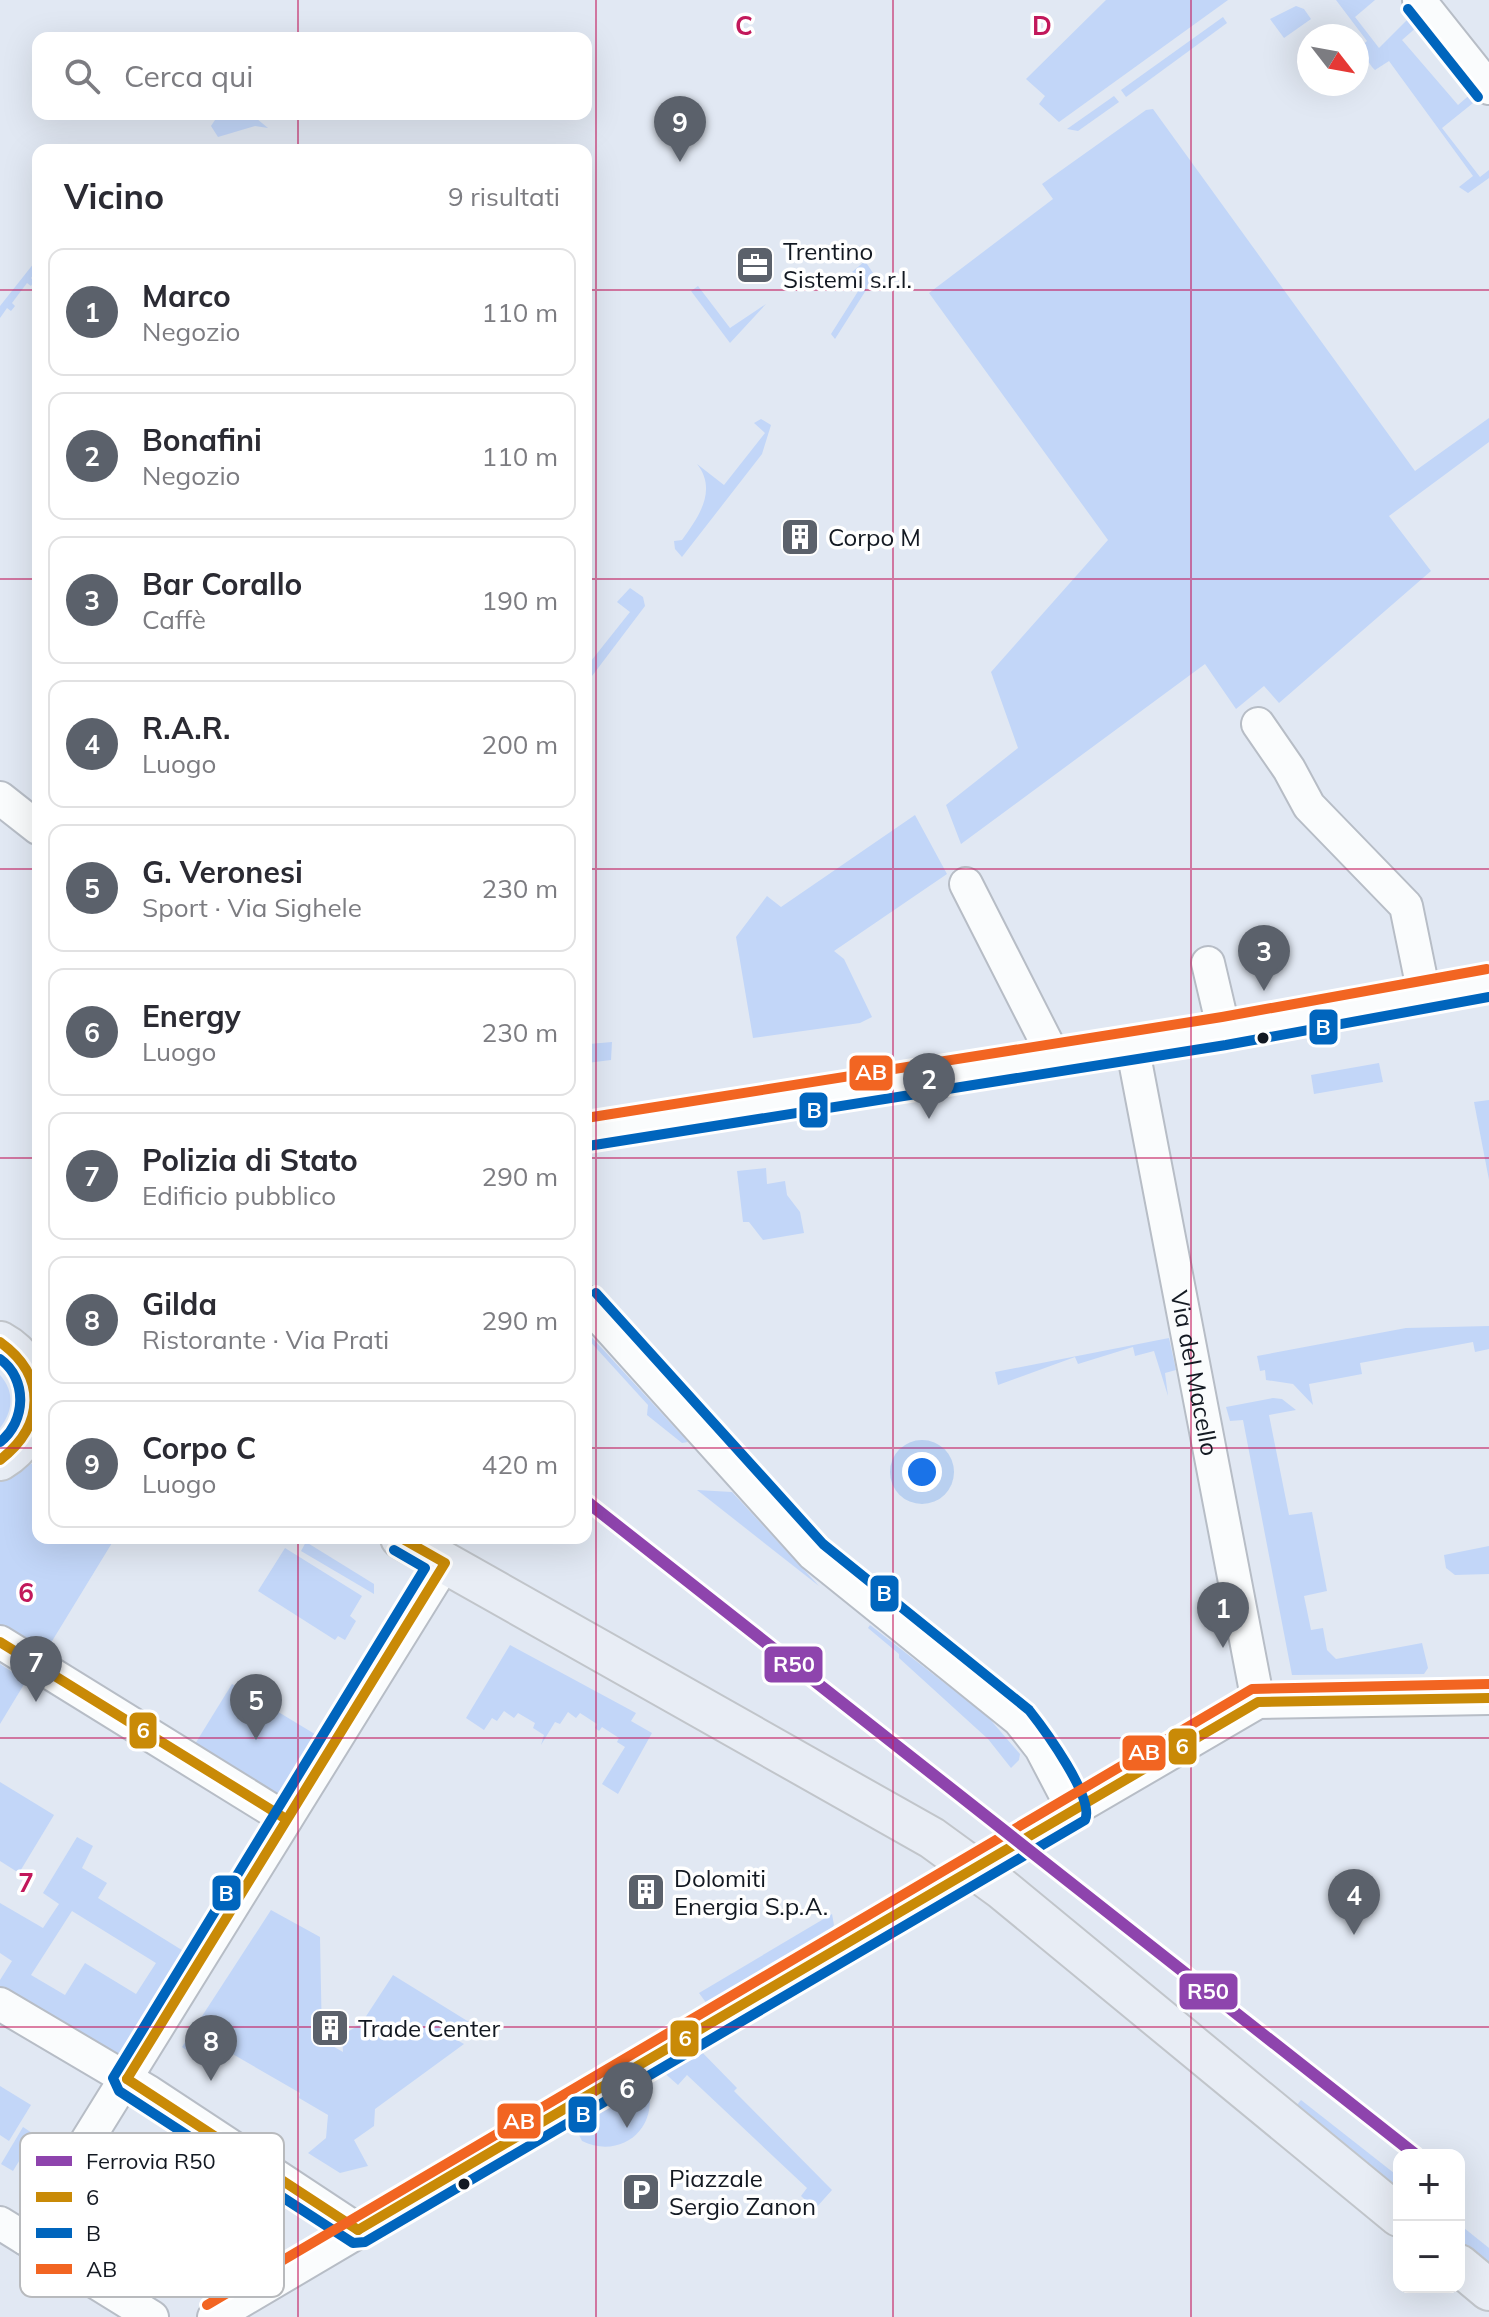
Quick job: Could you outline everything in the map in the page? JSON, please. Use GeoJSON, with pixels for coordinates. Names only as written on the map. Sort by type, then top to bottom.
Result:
{"type":"FeatureCollection","features":[{"type":"Feature","properties":{"kind":"main road"},"geometry":{"type":"LineString","coordinates":[[0,1342],[32,1368]]}},
{"type":"Feature","properties":{"kind":"main road"},"geometry":{"type":"LineString","coordinates":[[21,1443],[32,1421]]}},
{"type":"Feature","properties":{"kind":"main road"},"geometry":{"type":"LineString","coordinates":[[412,1544],[932,1838],[1002,1889],[1393,2211]]}},
{"type":"Feature","properties":{"kind":"main road"},"geometry":{"type":"LineString","coordinates":[[1465,2270],[1489,2290]]}},
{"type":"Feature","properties":{"kind":"street"},"geometry":{"type":"LineString","coordinates":[[1419,0],[1489,88]]}},
{"type":"Feature","properties":{"kind":"street"},"geometry":{"type":"LineString","coordinates":[[1258,724],[1289,769],[1309,806],[1406,906],[1424,994]]}},
{"type":"Feature","properties":{"kind":"street"},"geometry":{"type":"LineString","coordinates":[[0,798],[32,823]]}},
{"type":"Feature","properties":{"kind":"street"},"geometry":{"type":"LineString","coordinates":[[966,884],[1054,1057]]}},
{"type":"Feature","properties":{"kind":"street"},"geometry":{"type":"LineString","coordinates":[[1208,963],[1224,1031]]}},
{"type":"Feature","properties":{"kind":"street"},"geometry":{"type":"LineString","coordinates":[[592,1131],[1224,1031],[1489,983]]}},
{"type":"Feature","properties":{"kind":"street","name":"Via del Macello"},"geometry":{"type":"LineString","coordinates":[[1132,1045],[1258,1702]]}},
{"type":"Feature","properties":{"kind":"street"},"geometry":{"type":"LineString","coordinates":[[592,1309],[813,1554],[1019,1720],[1041,1748],[1074,1811]]}},
{"type":"Feature","properties":{"kind":"street"},"geometry":{"type":"LineString","coordinates":[[86,2133],[127,2079],[445,1563]]}},
{"type":"Feature","properties":{"kind":"street"},"geometry":{"type":"LineString","coordinates":[[0,1642],[286,1819]]}},
{"type":"Feature","properties":{"kind":"street"},"geometry":{"type":"LineString","coordinates":[[1037,1831],[1258,1702],[1489,1698]]}},
{"type":"Feature","properties":{"kind":"street"},"geometry":{"type":"LineString","coordinates":[[284,2275],[956,1879]]}},
{"type":"Feature","properties":{"kind":"street"},"geometry":{"type":"LineString","coordinates":[[0,2004],[127,2079],[210,2133]]}},
{"type":"Feature","properties":{"kind":"street"},"geometry":{"type":"LineString","coordinates":[[284,2182],[358,2230]]}},
{"type":"Feature","properties":{"kind":"street"},"geometry":{"type":"LineString","coordinates":[[110,2297],[132,2312]]}},
{"type":"Feature","properties":{"kind":"street"},"geometry":{"type":"LineString","coordinates":[[214,2317],[247,2297]]}},
{"type":"Feature","properties":{"kind":"shaded area"},"geometry":{"type":"Polygon","coordinates":[[[1106,0],[1228,0],[1059,122],[1039,104],[1045,96],[1026,79],[1106,0]]]}},
{"type":"Feature","properties":{"kind":"shaded area"},"geometry":{"type":"Polygon","coordinates":[[[1336,0],[1375,0],[1355,17],[1360,24],[1354,24],[1336,0]]]}},
{"type":"Feature","properties":{"kind":"shaded area"},"geometry":{"type":"Polygon","coordinates":[[[1296,6],[1304,9],[1311,19],[1297,24],[1297,29],[1284,38],[1270,19],[1296,6]]]}},
{"type":"Feature","properties":{"kind":"shaded area"},"geometry":{"type":"Polygon","coordinates":[[[1223,17],[1227,23],[1126,97],[1121,90],[1223,17]]]}},
{"type":"Feature","properties":{"kind":"shaded area"},"geometry":{"type":"Polygon","coordinates":[[[1410,17],[1418,26],[1402,40],[1458,105],[1472,93],[1478,99],[1442,128],[1480,177],[1489,170],[1489,178],[1468,193],[1459,187],[1473,176],[1389,61],[1375,70],[1369,63],[1369,35],[1379,48],[1410,17]]]}},
{"type":"Feature","properties":{"kind":"shaded area"},"geometry":{"type":"Polygon","coordinates":[[[1114,96],[1119,102],[1078,131],[1067,129],[1114,96]]]}},
{"type":"Feature","properties":{"kind":"shaded area"},"geometry":{"type":"Polygon","coordinates":[[[1153,109],[1415,471],[1489,418],[1489,442],[1389,516],[1431,571],[1279,703],[1264,686],[1236,709],[1205,664],[961,844],[946,805],[1018,748],[991,672],[1108,540],[929,293],[1053,199],[1042,184],[1146,110],[1153,109]]]}},
{"type":"Feature","properties":{"kind":"shaded area"},"geometry":{"type":"Polygon","coordinates":[[[215,120],[258,120],[268,128],[255,126],[218,137],[211,126],[215,120]]]}},
{"type":"Feature","properties":{"kind":"shaded area"},"geometry":{"type":"Polygon","coordinates":[[[865,261],[875,276],[835,339],[831,334],[862,285],[852,272],[865,261]]]}},
{"type":"Feature","properties":{"kind":"shaded area"},"geometry":{"type":"Polygon","coordinates":[[[32,266],[31,286],[27,283],[12,303],[15,306],[11,311],[7,308],[0,318],[0,306],[32,266]]]}},
{"type":"Feature","properties":{"kind":"shaded area"},"geometry":{"type":"Polygon","coordinates":[[[698,286],[730,328],[766,304],[730,343],[691,291],[698,286]]]}},
{"type":"Feature","properties":{"kind":"shaded area"},"geometry":{"type":"Polygon","coordinates":[[[761,419],[771,425],[762,454],[682,557],[675,549],[674,541],[682,540],[699,513],[706,494],[703,474],[697,464],[724,485],[765,433],[754,423],[761,419]]]}},
{"type":"Feature","properties":{"kind":"shaded area"},"geometry":{"type":"Polygon","coordinates":[[[630,588],[643,597],[645,606],[592,676],[592,660],[630,612],[617,602],[630,588]]]}},
{"type":"Feature","properties":{"kind":"shaded area"},"geometry":{"type":"Polygon","coordinates":[[[915,815],[947,874],[834,951],[844,959],[872,1017],[860,1023],[753,1038],[736,937],[767,896],[781,907],[915,815]]]}},
{"type":"Feature","properties":{"kind":"shaded area"},"geometry":{"type":"Polygon","coordinates":[[[612,1042],[611,1060],[592,1062],[592,1044],[612,1042]]]}},
{"type":"Feature","properties":{"kind":"shaded area"},"geometry":{"type":"Polygon","coordinates":[[[1379,1063],[1383,1082],[1314,1094],[1311,1075],[1379,1063]]]}},
{"type":"Feature","properties":{"kind":"shaded area"},"geometry":{"type":"Polygon","coordinates":[[[1489,1100],[1489,1180],[1474,1102],[1489,1100]]]}},
{"type":"Feature","properties":{"kind":"shaded area"},"geometry":{"type":"Polygon","coordinates":[[[766,1168],[767,1184],[785,1181],[787,1195],[800,1212],[804,1233],[763,1240],[749,1222],[743,1222],[737,1171],[766,1168]]]}},
{"type":"Feature","properties":{"kind":"shaded area"},"geometry":{"type":"Polygon","coordinates":[[[1489,1326],[1489,1349],[1475,1352],[1473,1342],[1360,1363],[1362,1374],[1309,1384],[1313,1405],[1293,1384],[1266,1380],[1265,1370],[1260,1371],[1257,1356],[1406,1328],[1489,1326]]]}},
{"type":"Feature","properties":{"kind":"shaded area"},"geometry":{"type":"Polygon","coordinates":[[[592,1338],[688,1442],[682,1443],[647,1415],[648,1405],[592,1344],[592,1338]]]}},
{"type":"Feature","properties":{"kind":"shaded area"},"geometry":{"type":"Polygon","coordinates":[[[1169,1338],[1176,1370],[1165,1373],[1168,1396],[1154,1351],[1135,1356],[1133,1347],[1078,1364],[1075,1357],[998,1385],[995,1372],[1169,1338]]]}},
{"type":"Feature","properties":{"kind":"shaded area"},"geometry":{"type":"Polygon","coordinates":[[[0,1375],[8,1388],[10,1408],[0,1428],[0,1375]]]}},
{"type":"Feature","properties":{"kind":"shaded area"},"geometry":{"type":"Polygon","coordinates":[[[1282,1399],[1296,1410],[1269,1415],[1289,1515],[1312,1512],[1327,1591],[1304,1596],[1311,1630],[1323,1628],[1327,1650],[1336,1659],[1422,1643],[1428,1668],[1424,1674],[1292,1675],[1243,1420],[1230,1421],[1226,1407],[1282,1399]]]}},
{"type":"Feature","properties":{"kind":"shaded area"},"geometry":{"type":"Polygon","coordinates":[[[32,1464],[32,1544],[111,1544],[46,1651],[0,1625],[0,1477],[32,1464]]]}},
{"type":"Feature","properties":{"kind":"shaded area"},"geometry":{"type":"Polygon","coordinates":[[[697,1490],[732,1492],[819,1586],[697,1490]]]}},
{"type":"Feature","properties":{"kind":"shaded area"},"geometry":{"type":"Polygon","coordinates":[[[305,1544],[309,1544],[374,1584],[374,1594],[301,1551],[305,1544]]]}},
{"type":"Feature","properties":{"kind":"shaded area"},"geometry":{"type":"Polygon","coordinates":[[[1489,1546],[1489,1574],[1455,1575],[1446,1568],[1444,1555],[1489,1546]]]}},
{"type":"Feature","properties":{"kind":"shaded area"},"geometry":{"type":"Polygon","coordinates":[[[285,1548],[362,1596],[350,1616],[356,1621],[345,1640],[338,1636],[335,1640],[258,1591],[285,1548]]]}},
{"type":"Feature","properties":{"kind":"shaded area"},"geometry":{"type":"Polygon","coordinates":[[[870,1625],[988,1717],[1020,1754],[1019,1760],[1011,1768],[988,1739],[899,1658],[899,1654],[868,1628],[870,1625]]]}},
{"type":"Feature","properties":{"kind":"shaded area"},"geometry":{"type":"Polygon","coordinates":[[[510,1645],[636,1713],[631,1721],[652,1733],[618,1794],[602,1784],[625,1747],[617,1742],[619,1738],[602,1727],[599,1731],[595,1728],[597,1724],[580,1713],[576,1718],[568,1712],[560,1724],[555,1722],[541,1745],[544,1735],[533,1728],[535,1723],[518,1713],[514,1718],[504,1711],[497,1721],[492,1718],[484,1730],[466,1718],[510,1645]]]}},
{"type":"Feature","properties":{"kind":"shaded area"},"geometry":{"type":"Polygon","coordinates":[[[0,1664],[26,1681],[0,1724],[0,1664]]]}},
{"type":"Feature","properties":{"kind":"shaded area"},"geometry":{"type":"Polygon","coordinates":[[[232,1684],[318,1736],[281,1797],[195,1744],[232,1684]]]}},
{"type":"Feature","properties":{"kind":"shaded area"},"geometry":{"type":"Polygon","coordinates":[[[0,1782],[54,1815],[19,1873],[0,1861],[0,1782]]]}},
{"type":"Feature","properties":{"kind":"shaded area"},"geometry":{"type":"Polygon","coordinates":[[[77,1837],[93,1846],[82,1868],[107,1883],[98,1898],[185,1952],[121,2060],[0,1988],[0,1980],[12,1961],[0,1953],[0,1903],[43,1928],[59,1904],[43,1893],[77,1837]],[[72,1911],[31,1975],[65,1995],[85,1963],[136,1994],[156,1963],[72,1911]]]}},
{"type":"Feature","properties":{"kind":"shaded area"},"geometry":{"type":"Polygon","coordinates":[[[271,1910],[320,1937],[322,2040],[343,2052],[342,2035],[361,2024],[393,1975],[469,2022],[457,2040],[464,2044],[375,2109],[374,2126],[354,2140],[368,2166],[340,2173],[308,2153],[326,2138],[328,2115],[299,2098],[300,2093],[217,2045],[197,2057],[182,2047],[271,1910]]]}},
{"type":"Feature","properties":{"kind":"shaded area"},"geometry":{"type":"Polygon","coordinates":[[[832,1914],[834,1925],[830,1932],[707,2004],[699,1993],[832,1914]]]}},
{"type":"Feature","properties":{"kind":"shaded area"},"geometry":{"type":"Polygon","coordinates":[[[696,2046],[737,2088],[734,2091],[832,2190],[815,2209],[801,2196],[807,2188],[687,2075],[678,2085],[661,2070],[696,2046]]]}},
{"type":"Feature","properties":{"kind":"shaded area"},"geometry":{"type":"Polygon","coordinates":[[[640,2085],[649,2092],[650,2106],[647,2119],[632,2138],[609,2147],[582,2141],[576,2129],[640,2085]]]}},
{"type":"Feature","properties":{"kind":"shaded area"},"geometry":{"type":"Polygon","coordinates":[[[0,2086],[31,2105],[9,2141],[0,2135],[0,2086]]]}},
{"type":"Feature","properties":{"kind":"shaded area"},"geometry":{"type":"Polygon","coordinates":[[[1301,2100],[1393,2172],[1393,2191],[1293,2110],[1301,2100]]]}},
{"type":"Feature","properties":{"kind":"shaded area"},"geometry":{"type":"Polygon","coordinates":[[[23,2127],[32,2133],[20,2133],[20,2160],[13,2171],[1,2164],[23,2127]]]}},
{"type":"Feature","properties":{"kind":"shaded area"},"geometry":{"type":"Polygon","coordinates":[[[1465,2229],[1489,2248],[1489,2269],[1465,2250],[1465,2229]]]}},
{"type":"Feature","properties":{"kind":"tunnel"},"geometry":{"type":"LineString","coordinates":[[956,1879],[1037,1831]]}},
{"type":"Feature","properties":{"kind":"rail line","name":"R50"},"geometry":{"type":"LineString","coordinates":[[592,1506],[1408,2149]]}},
{"type":"Feature","properties":{"kind":"transit line","name":"B"},"geometry":{"type":"LineString","coordinates":[[1408,9],[1478,97]]}},
{"type":"Feature","properties":{"kind":"transit line","name":"AB"},"geometry":{"type":"LineString","coordinates":[[592,1117],[1222,1017],[1487,969]]}},
{"type":"Feature","properties":{"kind":"transit line","name":"B"},"geometry":{"type":"LineString","coordinates":[[592,1145],[1226,1045],[1489,997]]}},
{"type":"Feature","properties":{"kind":"transit line","name":"B"},"geometry":{"type":"LineString","coordinates":[[284,2198],[353,2243],[365,2242],[1085,1820],[1083,1796],[1076,1781],[1029,1710],[823,1544],[596,1293]]}},
{"type":"Feature","properties":{"kind":"transit line","name":"6"},"geometry":{"type":"LineString","coordinates":[[0,1342],[15,1355],[32,1383]]}},
{"type":"Feature","properties":{"kind":"transit line","name":"B"},"geometry":{"type":"LineString","coordinates":[[0,1359],[15,1378],[20,1400],[15,1423],[0,1442]]}},
{"type":"Feature","properties":{"kind":"transit line","name":"6"},"geometry":{"type":"LineString","coordinates":[[0,1460],[26,1432],[32,1416]]}},
{"type":"Feature","properties":{"kind":"transit line","name":"6"},"geometry":{"type":"LineString","coordinates":[[127,2079],[445,1563],[412,1544]]}},
{"type":"Feature","properties":{"kind":"transit line","name":"B"},"geometry":{"type":"LineString","coordinates":[[184,2133],[119,2091],[113,2078],[425,1568],[394,1550]]}},
{"type":"Feature","properties":{"kind":"transit line","name":"6"},"geometry":{"type":"LineString","coordinates":[[0,1642],[286,1819]]}},
{"type":"Feature","properties":{"kind":"transit line","name":"AB"},"geometry":{"type":"LineString","coordinates":[[284,2260],[1252,1689],[1489,1684]]}},
{"type":"Feature","properties":{"kind":"transit line","name":"6"},"geometry":{"type":"LineString","coordinates":[[358,2230],[1258,1702],[1489,1698]]}},
{"type":"Feature","properties":{"kind":"transit line","name":"6"},"geometry":{"type":"LineString","coordinates":[[127,2079],[210,2133]]}},
{"type":"Feature","properties":{"kind":"transit line","name":"6"},"geometry":{"type":"LineString","coordinates":[[284,2182],[358,2230]]}},
{"type":"Feature","properties":{"kind":"transit line","name":"AB"},"geometry":{"type":"LineString","coordinates":[[207,2305],[221,2297]]}},
{"type":"Feature","properties":{"kind":"place","name":"Corpo C"},"geometry":{"type":"Point","coordinates":[680,162]}},
{"type":"Feature","properties":{"kind":"place","name":"Trentino Sistemi s.r.l."},"geometry":{"type":"Point","coordinates":[755,265]}},
{"type":"Feature","properties":{"kind":"place","name":"Corpo M"},"geometry":{"type":"Point","coordinates":[800,537]}},
{"type":"Feature","properties":{"kind":"place","name":"Bar Corallo"},"geometry":{"type":"Point","coordinates":[1264,991]}},
{"type":"Feature","properties":{"kind":"place","name":"Bonafini"},"geometry":{"type":"Point","coordinates":[929,1119]}},
{"type":"Feature","properties":{"kind":"place","name":"Marco"},"geometry":{"type":"Point","coordinates":[1223,1648]}},
{"type":"Feature","properties":{"kind":"place","name":"Polizia di Stato"},"geometry":{"type":"Point","coordinates":[36,1702]}},
{"type":"Feature","properties":{"kind":"place","name":"G. Veronesi"},"geometry":{"type":"Point","coordinates":[256,1740]}},
{"type":"Feature","properties":{"kind":"place","name":"Dolomiti Energia S.p.A."},"geometry":{"type":"Point","coordinates":[646,1892]}},
{"type":"Feature","properties":{"kind":"place","name":"R.A.R."},"geometry":{"type":"Point","coordinates":[1354,1935]}},
{"type":"Feature","properties":{"kind":"place","name":"Trade Center"},"geometry":{"type":"Point","coordinates":[330,2028]}},
{"type":"Feature","properties":{"kind":"place","name":"Gilda"},"geometry":{"type":"Point","coordinates":[211,2081]}},
{"type":"Feature","properties":{"kind":"place","name":"Energy"},"geometry":{"type":"Point","coordinates":[627,2128]}},
{"type":"Feature","properties":{"kind":"place","name":"Piazzale Sergio Zanon"},"geometry":{"type":"Point","coordinates":[641,2192]}}]}
